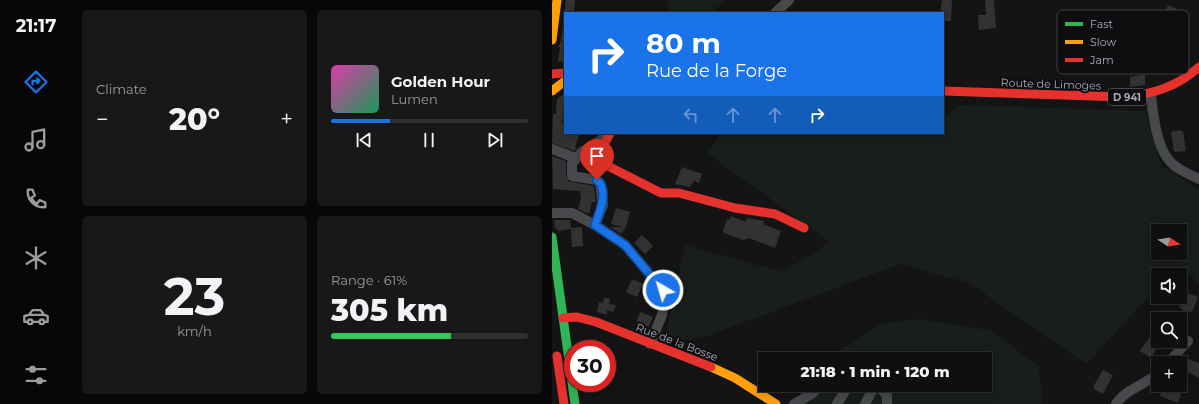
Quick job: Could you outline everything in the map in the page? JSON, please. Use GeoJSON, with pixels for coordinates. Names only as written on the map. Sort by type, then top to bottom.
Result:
{"type":"FeatureCollection","features":[{"type":"Feature","properties":{"kind":"main road"},"geometry":{"type":"LineString","coordinates":[[552,12],[553,0]]}},
{"type":"Feature","properties":{"kind":"main road"},"geometry":{"type":"LineString","coordinates":[[552,40],[557,0]]}},
{"type":"Feature","properties":{"kind":"main road"},"geometry":{"type":"LineString","coordinates":[[552,65],[563,77]]}},
{"type":"Feature","properties":{"kind":"main road","name":"Route de Limoges"},"geometry":{"type":"LineString","coordinates":[[944,91],[1112,98],[1151,94],[1164,91],[1181,83],[1199,67]]}},
{"type":"Feature","properties":{"kind":"main road"},"geometry":{"type":"LineString","coordinates":[[552,74],[563,77]]}},
{"type":"Feature","properties":{"kind":"main road"},"geometry":{"type":"LineString","coordinates":[[552,80],[563,77]]}},
{"type":"Feature","properties":{"kind":"main road"},"geometry":{"type":"LineString","coordinates":[[552,91],[563,77]]}},
{"type":"Feature","properties":{"kind":"main road"},"geometry":{"type":"LineString","coordinates":[[609,134],[600,153],[602,162],[661,193],[679,192],[735,208],[775,214],[804,228]]}},
{"type":"Feature","properties":{"kind":"main road"},"geometry":{"type":"LineString","coordinates":[[552,237],[553,255],[561,300],[575,404]]}},
{"type":"Feature","properties":{"kind":"main road","name":"Rue de la Bosse"},"geometry":{"type":"LineString","coordinates":[[563,318],[572,316],[590,320],[695,360],[735,378],[776,404]]}},
{"type":"Feature","properties":{"kind":"main road"},"geometry":{"type":"LineString","coordinates":[[556,346],[564,404]]}},
{"type":"Feature","properties":{"kind":"street"},"geometry":{"type":"LineString","coordinates":[[776,12],[789,0]]}},
{"type":"Feature","properties":{"kind":"street"},"geometry":{"type":"LineString","coordinates":[[1151,94],[1158,138],[1167,159],[1181,170],[1199,179]]}},
{"type":"Feature","properties":{"kind":"street"},"geometry":{"type":"LineString","coordinates":[[595,225],[602,205],[602,186],[597,180],[572,176],[572,163],[575,158],[599,139],[609,134]]}},
{"type":"Feature","properties":{"kind":"street"},"geometry":{"type":"LineString","coordinates":[[552,149],[575,158]]}},
{"type":"Feature","properties":{"kind":"street"},"geometry":{"type":"LineString","coordinates":[[552,213],[572,214],[595,225],[625,245],[663,290],[664,302],[662,315],[650,344]]}},
{"type":"Feature","properties":{"kind":"street"},"geometry":{"type":"LineString","coordinates":[[552,309],[561,300]]}},
{"type":"Feature","properties":{"kind":"street"},"geometry":{"type":"LineString","coordinates":[[1174,356],[1188,341]]}},
{"type":"Feature","properties":{"kind":"street"},"geometry":{"type":"LineString","coordinates":[[1116,404],[1128,393],[1151,379]]}},
{"type":"Feature","properties":{"kind":"street"},"geometry":{"type":"LineString","coordinates":[[865,404],[873,390],[879,387],[887,395],[887,404]]}},
{"type":"Feature","properties":{"kind":"street"},"geometry":{"type":"LineString","coordinates":[[794,404],[814,392]]}},
{"type":"Feature","properties":{"kind":"street"},"geometry":{"type":"LineString","coordinates":[[837,404],[845,392]]}},
{"type":"Feature","properties":{"kind":"shaded area"},"geometry":{"type":"Polygon","coordinates":[[[667,0],[724,0],[714,12],[670,12],[667,0]]]}},
{"type":"Feature","properties":{"kind":"shaded area"},"geometry":{"type":"Polygon","coordinates":[[[959,105],[1145,111],[1162,166],[1199,189],[1199,283],[1187,273],[1187,268],[1180,268],[1178,266],[1176,268],[1151,268],[1151,294],[1086,364],[969,283],[900,264],[707,336],[664,344],[685,245],[783,272],[830,242],[708,154],[719,134],[944,134],[944,118],[959,105]]]}},
{"type":"Feature","properties":{"kind":"shaded area"},"geometry":{"type":"Polygon","coordinates":[[[919,319],[989,330],[1039,366],[1042,404],[797,404],[801,392],[992,392],[992,352],[837,352],[881,324],[919,319]]]}},
{"type":"Feature","properties":{"kind":"building"},"geometry":{"type":"Polygon","coordinates":[[[566,0],[575,0],[574,12],[565,12],[566,0]]]}},
{"type":"Feature","properties":{"kind":"building"},"geometry":{"type":"Polygon","coordinates":[[[942,0],[952,0],[951,21],[944,21],[944,12],[940,12],[942,0]]]}},
{"type":"Feature","properties":{"kind":"building"},"geometry":{"type":"Polygon","coordinates":[[[985,0],[994,0],[996,28],[979,30],[978,15],[986,15],[985,0]]]}},
{"type":"Feature","properties":{"kind":"building"},"geometry":{"type":"Polygon","coordinates":[[[1168,5],[1179,10],[1166,10],[1168,5]]]}},
{"type":"Feature","properties":{"kind":"building"},"geometry":{"type":"Polygon","coordinates":[[[564,16],[564,62],[558,61],[560,47],[558,47],[561,41],[564,16]]]}},
{"type":"Feature","properties":{"kind":"building"},"geometry":{"type":"Polygon","coordinates":[[[1145,74],[1145,85],[1130,87],[1130,77],[1145,74]]]}},
{"type":"Feature","properties":{"kind":"building"},"geometry":{"type":"Polygon","coordinates":[[[564,94],[562,124],[564,125],[564,134],[576,134],[579,136],[575,147],[577,148],[574,151],[552,143],[553,114],[556,114],[557,99],[564,94]]]}},
{"type":"Feature","properties":{"kind":"building"},"geometry":{"type":"Polygon","coordinates":[[[1181,130],[1181,132],[1183,131],[1186,151],[1174,152],[1171,132],[1181,130]]]}},
{"type":"Feature","properties":{"kind":"building"},"geometry":{"type":"Polygon","coordinates":[[[552,156],[566,161],[566,176],[568,181],[594,186],[596,202],[592,202],[589,214],[578,209],[581,199],[580,191],[553,189],[552,156]]]}},
{"type":"Feature","properties":{"kind":"building"},"geometry":{"type":"Polygon","coordinates":[[[682,167],[702,174],[699,183],[694,181],[690,187],[675,184],[682,167]]]}},
{"type":"Feature","properties":{"kind":"building"},"geometry":{"type":"Polygon","coordinates":[[[616,208],[630,212],[626,227],[621,234],[610,227],[622,227],[611,224],[616,208]]]}},
{"type":"Feature","properties":{"kind":"building"},"geometry":{"type":"Polygon","coordinates":[[[731,216],[746,222],[747,218],[764,221],[763,224],[781,231],[775,248],[749,238],[743,240],[724,233],[723,230],[727,220],[729,220],[731,216]]]}},
{"type":"Feature","properties":{"kind":"building"},"geometry":{"type":"Polygon","coordinates":[[[554,220],[570,220],[571,229],[559,231],[555,228],[554,220]]]}},
{"type":"Feature","properties":{"kind":"building"},"geometry":{"type":"Polygon","coordinates":[[[582,227],[583,246],[572,247],[571,228],[582,227]]]}},
{"type":"Feature","properties":{"kind":"building"},"geometry":{"type":"Polygon","coordinates":[[[642,235],[653,246],[645,254],[634,243],[642,235]]]}},
{"type":"Feature","properties":{"kind":"building"},"geometry":{"type":"Polygon","coordinates":[[[632,279],[643,284],[637,297],[626,292],[632,279]]]}},
{"type":"Feature","properties":{"kind":"building"},"geometry":{"type":"Polygon","coordinates":[[[1187,293],[1198,297],[1192,312],[1184,311],[1179,307],[1180,304],[1187,304],[1187,293]]]}},
{"type":"Feature","properties":{"kind":"building"},"geometry":{"type":"Polygon","coordinates":[[[604,298],[610,298],[609,304],[616,305],[613,312],[607,310],[607,315],[597,312],[599,302],[603,303],[604,298]]]}},
{"type":"Feature","properties":{"kind":"building"},"geometry":{"type":"Polygon","coordinates":[[[640,312],[653,317],[648,328],[636,323],[640,312]]]}},
{"type":"Feature","properties":{"kind":"building"},"geometry":{"type":"Polygon","coordinates":[[[1151,335],[1151,348],[1157,348],[1151,358],[1140,351],[1151,335]]]}},
{"type":"Feature","properties":{"kind":"building"},"geometry":{"type":"Polygon","coordinates":[[[1187,359],[1199,363],[1199,378],[1187,372],[1187,359]]]}},
{"type":"Feature","properties":{"kind":"building"},"geometry":{"type":"Polygon","coordinates":[[[1103,370],[1113,375],[1103,394],[1095,390],[1093,387],[1103,370]]]}},
{"type":"Feature","properties":{"kind":"building"},"geometry":{"type":"Polygon","coordinates":[[[1161,392],[1182,392],[1178,403],[1160,396],[1161,392]]]}},
{"type":"Feature","properties":{"kind":"traffic: fast"},"geometry":{"type":"LineString","coordinates":[[552,237],[575,404]]}},
{"type":"Feature","properties":{"kind":"traffic: slow"},"geometry":{"type":"LineString","coordinates":[[552,40],[557,0]]}},
{"type":"Feature","properties":{"kind":"traffic: slow"},"geometry":{"type":"LineString","coordinates":[[552,91],[564,82]]}},
{"type":"Feature","properties":{"kind":"traffic: slow"},"geometry":{"type":"LineString","coordinates":[[711,367],[735,378],[776,404]]}},
{"type":"Feature","properties":{"kind":"traffic: jam"},"geometry":{"type":"LineString","coordinates":[[944,91],[1124,97],[1145,94],[1164,88],[1182,80],[1199,67]]}},
{"type":"Feature","properties":{"kind":"traffic: jam"},"geometry":{"type":"LineString","coordinates":[[552,74],[564,73]]}},
{"type":"Feature","properties":{"kind":"traffic: jam"},"geometry":{"type":"LineString","coordinates":[[610,134],[600,153],[602,163],[661,193],[679,193],[735,208],[775,214],[804,228]]}},
{"type":"Feature","properties":{"kind":"traffic: jam"},"geometry":{"type":"LineString","coordinates":[[563,318],[577,317],[596,322],[711,367]]}},
{"type":"Feature","properties":{"kind":"traffic: jam"},"geometry":{"type":"LineString","coordinates":[[557,356],[564,404]]}},
{"type":"Feature","properties":{"kind":"route"},"geometry":{"type":"LineString","coordinates":[[597,180],[602,186],[602,205],[595,225],[625,245],[663,290]]}}]}
